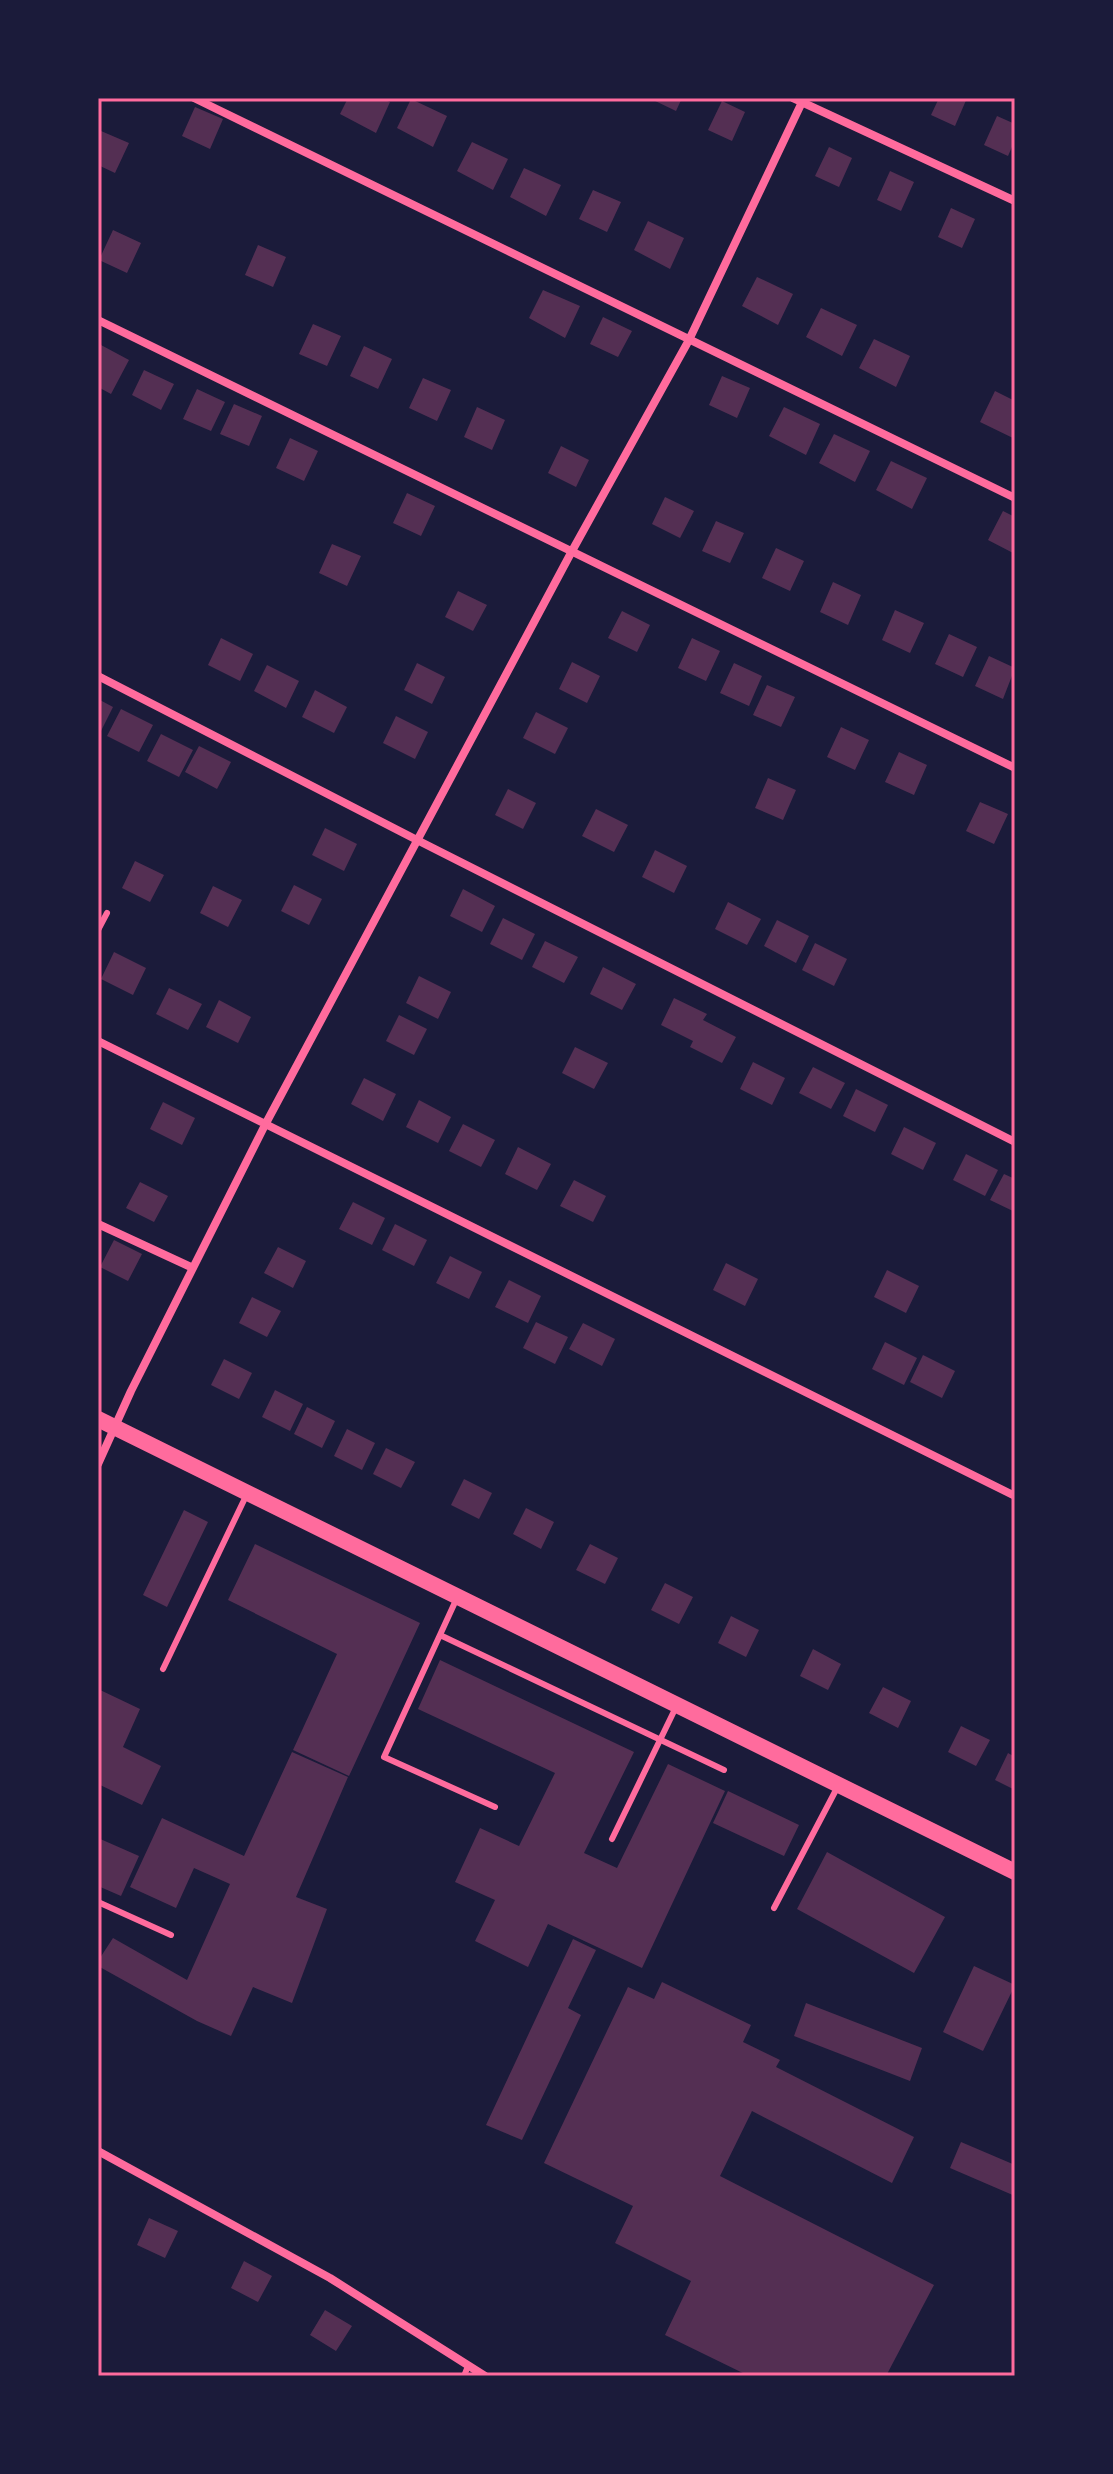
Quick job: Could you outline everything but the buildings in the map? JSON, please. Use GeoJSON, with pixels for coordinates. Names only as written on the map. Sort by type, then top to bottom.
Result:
{"type":"FeatureCollection","features":[{"type":"Feature","properties":{"kind":"main road"},"geometry":{"type":"LineString","coordinates":[[98,1419],[1015,1872]]}},
{"type":"Feature","properties":{"kind":"street"},"geometry":{"type":"LineString","coordinates":[[194,98],[1015,498]]}},
{"type":"Feature","properties":{"kind":"street"},"geometry":{"type":"LineString","coordinates":[[793,98],[1015,201]]}},
{"type":"Feature","properties":{"kind":"street"},"geometry":{"type":"LineString","coordinates":[[98,1464],[265,1125],[572,551],[689,340],[803,100]]}},
{"type":"Feature","properties":{"kind":"street"},"geometry":{"type":"LineString","coordinates":[[98,320],[1015,768]]}},
{"type":"Feature","properties":{"kind":"street"},"geometry":{"type":"LineString","coordinates":[[98,676],[1015,1142]]}},
{"type":"Feature","properties":{"kind":"street"},"geometry":{"type":"LineString","coordinates":[[98,1041],[1015,1496]]}},
{"type":"Feature","properties":{"kind":"street"},"geometry":{"type":"LineString","coordinates":[[98,1224],[193,1268]]}},
{"type":"Feature","properties":{"kind":"street"},"geometry":{"type":"LineString","coordinates":[[98,2151],[330,2278],[485,2376]]}},
{"type":"Feature","properties":{"kind":"lane"},"geometry":{"type":"LineString","coordinates":[[98,930],[107,913]]}},
{"type":"Feature","properties":{"kind":"lane"},"geometry":{"type":"LineString","coordinates":[[163,1669],[247,1493]]}},
{"type":"Feature","properties":{"kind":"lane"},"geometry":{"type":"LineString","coordinates":[[457,1597],[384,1757],[495,1807]]}},
{"type":"Feature","properties":{"kind":"lane"},"geometry":{"type":"LineString","coordinates":[[440,1635],[724,1770]]}},
{"type":"Feature","properties":{"kind":"lane"},"geometry":{"type":"LineString","coordinates":[[612,1839],[677,1705]]}},
{"type":"Feature","properties":{"kind":"lane"},"geometry":{"type":"LineString","coordinates":[[774,1908],[839,1785]]}},
{"type":"Feature","properties":{"kind":"lane"},"geometry":{"type":"LineString","coordinates":[[98,1902],[171,1935]]}},
{"type":"Feature","properties":{"kind":"lane"},"geometry":{"type":"LineString","coordinates":[[464,2376],[468,2366]]}}]}
